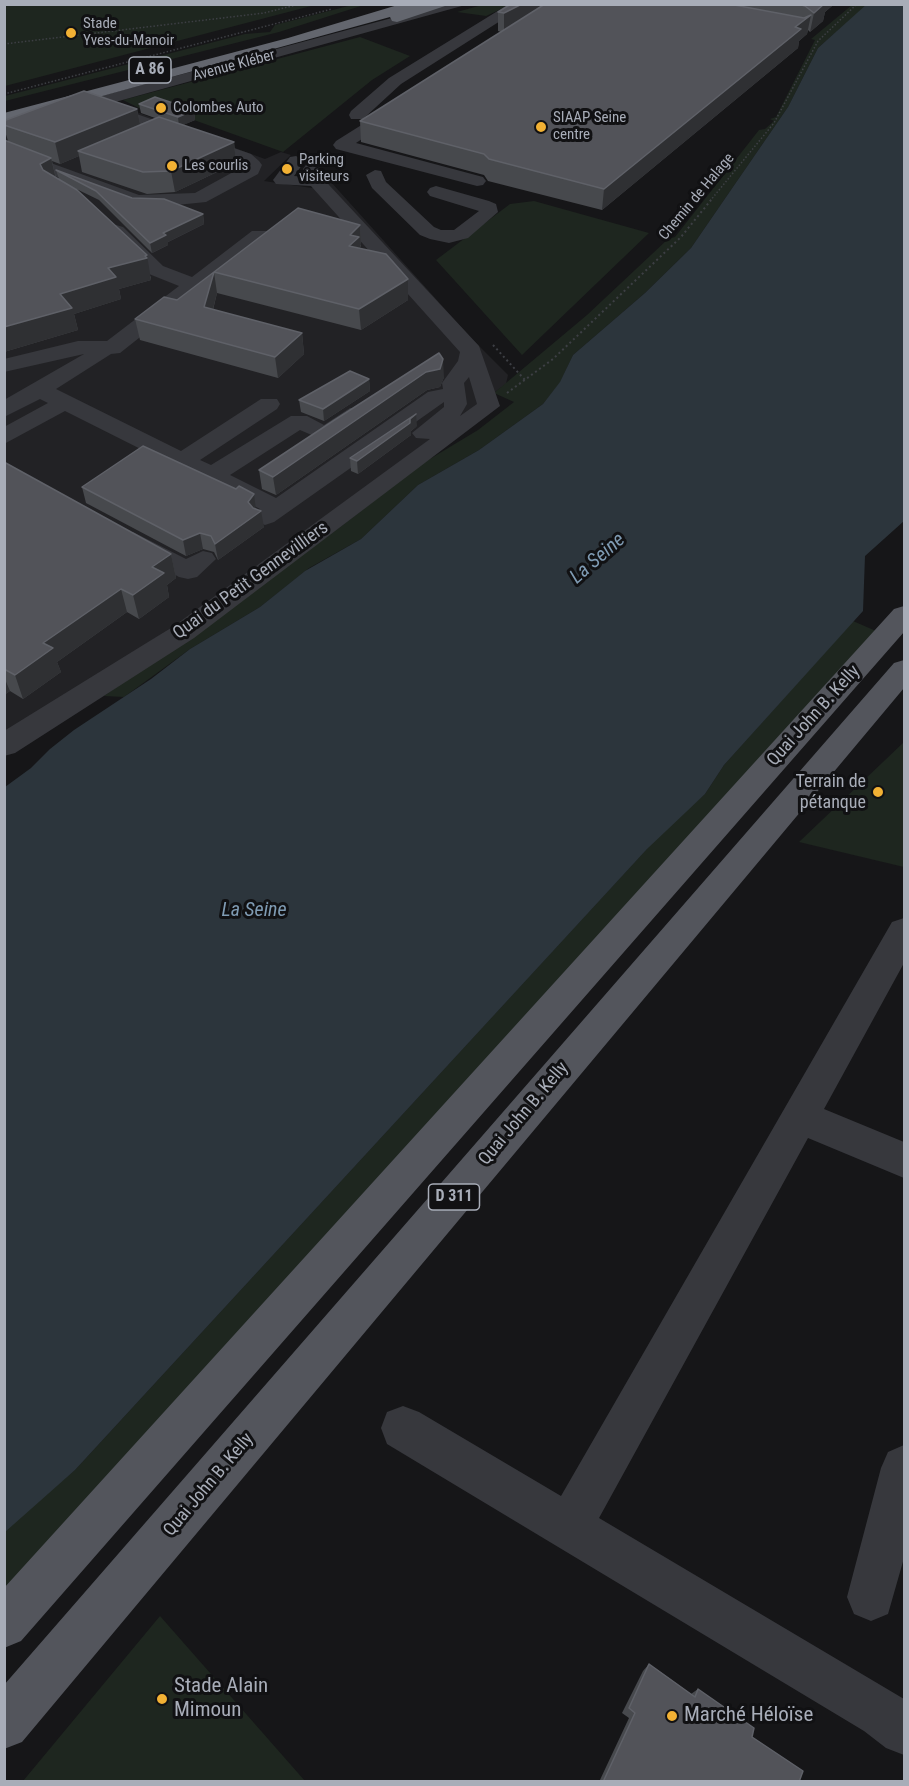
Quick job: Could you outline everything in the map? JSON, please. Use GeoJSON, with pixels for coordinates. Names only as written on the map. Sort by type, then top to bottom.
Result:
{"type":"FeatureCollection","features":[{"type":"Feature","properties":{"kind":"highway"},"geometry":{"type":"LineString","coordinates":[[294,38],[373,4]]}},
{"type":"Feature","properties":{"kind":"highway","name":"A 86"},"geometry":{"type":"LineString","coordinates":[[4,106],[294,38],[401,4]]}},
{"type":"Feature","properties":{"kind":"highway","name":"A 86"},"geometry":{"type":"LineString","coordinates":[[4,118],[418,4]]}},
{"type":"Feature","properties":{"kind":"highway"},"geometry":{"type":"LineString","coordinates":[[294,38],[317,38],[439,9]]}},
{"type":"Feature","properties":{"kind":"main road","name":"Quai John B. Kelly"},"geometry":{"type":"LineString","coordinates":[[4,1624],[904,615]]}},
{"type":"Feature","properties":{"kind":"main road","name":"Quai John B. Kelly"},"geometry":{"type":"LineString","coordinates":[[4,1724],[904,670]]}},
{"type":"Feature","properties":{"kind":"street","name":"Avenue Kléber"},"geometry":{"type":"LineString","coordinates":[[4,127],[462,4]]}},
{"type":"Feature","properties":{"kind":"street"},"geometry":{"type":"LineString","coordinates":[[4,724],[251,563],[346,489],[454,410],[456,404],[453,394],[456,376],[469,362],[467,346],[321,187],[314,169],[395,81],[520,4]]}},
{"type":"Feature","properties":{"kind":"street"},"geometry":{"type":"LineString","coordinates":[[439,9],[486,24]]}},
{"type":"Feature","properties":{"kind":"street"},"geometry":{"type":"LineString","coordinates":[[416,96],[342,146],[477,181]]}},
{"type":"Feature","properties":{"kind":"street"},"geometry":{"type":"LineString","coordinates":[[4,151],[135,200],[147,202],[199,198],[252,170],[253,165],[245,158],[90,104]]}},
{"type":"Feature","properties":{"kind":"street"},"geometry":{"type":"LineString","coordinates":[[142,138],[162,129]]}},
{"type":"Feature","properties":{"kind":"street"},"geometry":{"type":"LineString","coordinates":[[61,172],[81,164]]}},
{"type":"Feature","properties":{"kind":"street"},"geometry":{"type":"LineString","coordinates":[[4,165],[82,199]]}},
{"type":"Feature","properties":{"kind":"street"},"geometry":{"type":"LineString","coordinates":[[366,172],[412,186],[482,205],[489,208],[489,212],[461,234],[449,237],[437,235],[426,231],[366,172]]}},
{"type":"Feature","properties":{"kind":"street"},"geometry":{"type":"LineString","coordinates":[[112,227],[156,270],[194,285]]}},
{"type":"Feature","properties":{"kind":"street"},"geometry":{"type":"LineString","coordinates":[[4,366],[78,347],[112,348],[259,235]]}},
{"type":"Feature","properties":{"kind":"street"},"geometry":{"type":"LineString","coordinates":[[444,355],[467,346]]}},
{"type":"Feature","properties":{"kind":"street","name":"Quai du Petit Gennevilliers"},"geometry":{"type":"LineString","coordinates":[[4,745],[184,632],[489,406],[488,397],[467,346]]}},
{"type":"Feature","properties":{"kind":"street"},"geometry":{"type":"LineString","coordinates":[[4,410],[101,353]]}},
{"type":"Feature","properties":{"kind":"street"},"geometry":{"type":"LineString","coordinates":[[40,390],[212,475],[272,512],[436,397],[453,394]]}},
{"type":"Feature","properties":{"kind":"street"},"geometry":{"type":"LineString","coordinates":[[212,475],[299,421],[321,432],[330,431],[378,399]]}},
{"type":"Feature","properties":{"kind":"street"},"geometry":{"type":"LineString","coordinates":[[4,437],[65,402]]}},
{"type":"Feature","properties":{"kind":"street"},"geometry":{"type":"LineString","coordinates":[[183,460],[268,404]]}},
{"type":"Feature","properties":{"kind":"street"},"geometry":{"type":"LineString","coordinates":[[116,531],[188,571],[203,560]]}},
{"type":"Feature","properties":{"kind":"street"},"geometry":{"type":"LineString","coordinates":[[569,1527],[904,932]]}},
{"type":"Feature","properties":{"kind":"street"},"geometry":{"type":"LineString","coordinates":[[800,1117],[904,1160]]}},
{"type":"Feature","properties":{"kind":"street"},"geometry":{"type":"LineString","coordinates":[[404,1428],[882,1713],[904,1730]]}},
{"type":"Feature","properties":{"kind":"street"},"geometry":{"type":"LineString","coordinates":[[871,1597],[904,1468]]}},
{"type":"Feature","properties":{"kind":"path"},"geometry":{"type":"LineString","coordinates":[[4,44],[264,13],[300,4]]}},
{"type":"Feature","properties":{"kind":"path","name":"Chemin de Halage"},"geometry":{"type":"LineString","coordinates":[[525,380],[553,359],[681,237],[774,123],[818,40],[857,4]]}},
{"type":"Feature","properties":{"kind":"path"},"geometry":{"type":"LineString","coordinates":[[4,94],[340,7]]}},
{"type":"Feature","properties":{"kind":"shaded area"},"geometry":{"type":"Polygon","coordinates":[[[356,4],[364,5],[279,32],[5,101],[5,96],[245,34],[270,32],[275,25],[356,4]]]}},
{"type":"Feature","properties":{"kind":"shaded area","name":"Stade Yves-du-Manoir"},"geometry":{"type":"Polygon","coordinates":[[[5,5],[315,5],[5,86],[5,5]]]}},
{"type":"Feature","properties":{"kind":"shaded area"},"geometry":{"type":"Polygon","coordinates":[[[482,5],[510,5],[486,16],[457,12],[482,5]]]}},
{"type":"Feature","properties":{"kind":"shaded area"},"geometry":{"type":"Polygon","coordinates":[[[852,5],[867,5],[818,48],[788,107],[691,248],[645,293],[573,355],[560,383],[543,404],[479,450],[418,485],[361,539],[309,568],[260,607],[190,649],[124,697],[104,696],[339,528],[420,465],[478,430],[514,402],[494,393],[587,315],[668,239],[675,237],[759,130],[765,129],[774,121],[770,119],[776,117],[815,40],[811,39],[852,5]]]}},
{"type":"Feature","properties":{"kind":"shaded area"},"geometry":{"type":"Polygon","coordinates":[[[360,37],[410,56],[372,80],[283,152],[155,106],[143,110],[123,100],[360,37]]]}},
{"type":"Feature","properties":{"kind":"shaded area"},"geometry":{"type":"Polygon","coordinates":[[[112,103],[265,159],[281,152],[291,155],[264,181],[312,188],[331,182],[471,338],[508,375],[506,384],[204,606],[5,737],[5,132],[112,103]]]}},
{"type":"Feature","properties":{"kind":"shaded area"},"geometry":{"type":"Polygon","coordinates":[[[534,201],[649,233],[522,355],[436,260],[510,204],[534,201]]]}},
{"type":"Feature","properties":{"kind":"shaded area"},"geometry":{"type":"Polygon","coordinates":[[[853,621],[876,631],[5,1592],[5,1529],[75,1470],[667,827],[705,794],[724,765],[853,621]]]}},
{"type":"Feature","properties":{"kind":"shaded area","name":"Terrain de pétanque"},"geometry":{"type":"Polygon","coordinates":[[[904,742],[904,867],[799,842],[904,742]]]}},
{"type":"Feature","properties":{"kind":"shaded area","name":"Stade Alain Mimoun"},"geometry":{"type":"Polygon","coordinates":[[[160,1616],[305,1781],[23,1781],[160,1616]]]}},
{"type":"Feature","properties":{"kind":"water","name":"La Seine"},"geometry":{"type":"Polygon","coordinates":[[[867,4],[904,5],[904,521],[865,556],[863,611],[724,765],[705,794],[647,849],[75,1470],[5,1532],[5,787],[31,768],[74,730],[151,679],[190,649],[260,607],[305,571],[361,539],[418,485],[479,450],[543,404],[560,382],[573,355],[645,293],[691,248],[788,107],[818,48],[867,4]]]}},
{"type":"Feature","properties":{"kind":"building"},"geometry":{"type":"Polygon","coordinates":[[[511,4],[522,4],[504,13],[498,12],[511,4]]]}},
{"type":"Feature","properties":{"kind":"building","name":"SIAAP Seine centre"},"geometry":{"type":"Polygon","coordinates":[[[545,4],[729,4],[804,18],[811,15],[795,27],[801,29],[604,189],[489,159],[484,154],[360,121],[545,4]]]}},
{"type":"Feature","properties":{"kind":"building"},"geometry":{"type":"Polygon","coordinates":[[[798,4],[824,4],[814,13],[798,4]]]}},
{"type":"Feature","properties":{"kind":"building"},"geometry":{"type":"Polygon","coordinates":[[[84,91],[137,109],[55,142],[4,125],[6,120],[84,91]]]}},
{"type":"Feature","properties":{"kind":"building"},"geometry":{"type":"Polygon","coordinates":[[[155,97],[194,110],[178,117],[139,104],[155,97]]]}},
{"type":"Feature","properties":{"kind":"building"},"geometry":{"type":"Polygon","coordinates":[[[159,117],[234,142],[171,171],[143,172],[78,151],[159,117]]]}},
{"type":"Feature","properties":{"kind":"building"},"geometry":{"type":"Polygon","coordinates":[[[4,140],[51,158],[40,164],[43,170],[77,190],[147,255],[145,256],[147,258],[108,268],[116,277],[60,294],[72,308],[4,327],[4,140]]]}},
{"type":"Feature","properties":{"kind":"building"},"geometry":{"type":"Polygon","coordinates":[[[56,170],[132,198],[164,199],[203,214],[163,233],[166,235],[150,243],[96,191],[56,170]]]}},
{"type":"Feature","properties":{"kind":"building"},"geometry":{"type":"Polygon","coordinates":[[[298,208],[360,225],[350,235],[359,237],[349,246],[386,254],[408,279],[359,309],[214,272],[298,208]]]}},
{"type":"Feature","properties":{"kind":"building"},"geometry":{"type":"Polygon","coordinates":[[[214,272],[204,307],[302,333],[275,357],[135,319],[164,297],[177,300],[214,272]]]}},
{"type":"Feature","properties":{"kind":"building"},"geometry":{"type":"Polygon","coordinates":[[[439,353],[443,359],[440,369],[426,372],[273,477],[259,470],[333,421],[439,353]]]}},
{"type":"Feature","properties":{"kind":"building"},"geometry":{"type":"Polygon","coordinates":[[[350,371],[369,379],[323,409],[299,400],[350,371]]]}},
{"type":"Feature","properties":{"kind":"building"},"geometry":{"type":"Polygon","coordinates":[[[416,414],[410,419],[410,423],[357,461],[350,458],[416,414]]]}},
{"type":"Feature","properties":{"kind":"building"},"geometry":{"type":"Polygon","coordinates":[[[143,446],[236,489],[239,486],[254,494],[248,502],[253,508],[261,511],[215,544],[211,536],[200,533],[183,540],[82,487],[143,446]]]}},
{"type":"Feature","properties":{"kind":"building"},"geometry":{"type":"Polygon","coordinates":[[[4,462],[171,554],[152,567],[164,573],[133,595],[121,589],[43,643],[53,648],[15,675],[4,669],[4,462]]]}},
{"type":"Feature","properties":{"kind":"building","name":"Marché Héloïse"},"geometry":{"type":"Polygon","coordinates":[[[649,1664],[695,1697],[698,1689],[754,1728],[752,1737],[803,1771],[799,1782],[603,1782],[635,1713],[629,1708],[649,1664]]]}},
{"type":"Feature","properties":{"kind":"place","name":"Stade Yves-du-Manoir"},"geometry":{"type":"Point","coordinates":[71,33]}},
{"type":"Feature","properties":{"kind":"place","name":"Colombes Auto"},"geometry":{"type":"Point","coordinates":[161,108]}},
{"type":"Feature","properties":{"kind":"place","name":"SIAAP Seine centre"},"geometry":{"type":"Point","coordinates":[541,127]}},
{"type":"Feature","properties":{"kind":"place","name":"Les courlis"},"geometry":{"type":"Point","coordinates":[172,166]}},
{"type":"Feature","properties":{"kind":"place","name":"Parking visiteurs"},"geometry":{"type":"Point","coordinates":[287,169]}},
{"type":"Feature","properties":{"kind":"place","name":"Terrain de pétanque"},"geometry":{"type":"Point","coordinates":[878,792]}},
{"type":"Feature","properties":{"kind":"place","name":"Stade Alain Mimoun"},"geometry":{"type":"Point","coordinates":[162,1699]}},
{"type":"Feature","properties":{"kind":"place","name":"Marché Héloïse"},"geometry":{"type":"Point","coordinates":[672,1716]}}]}
